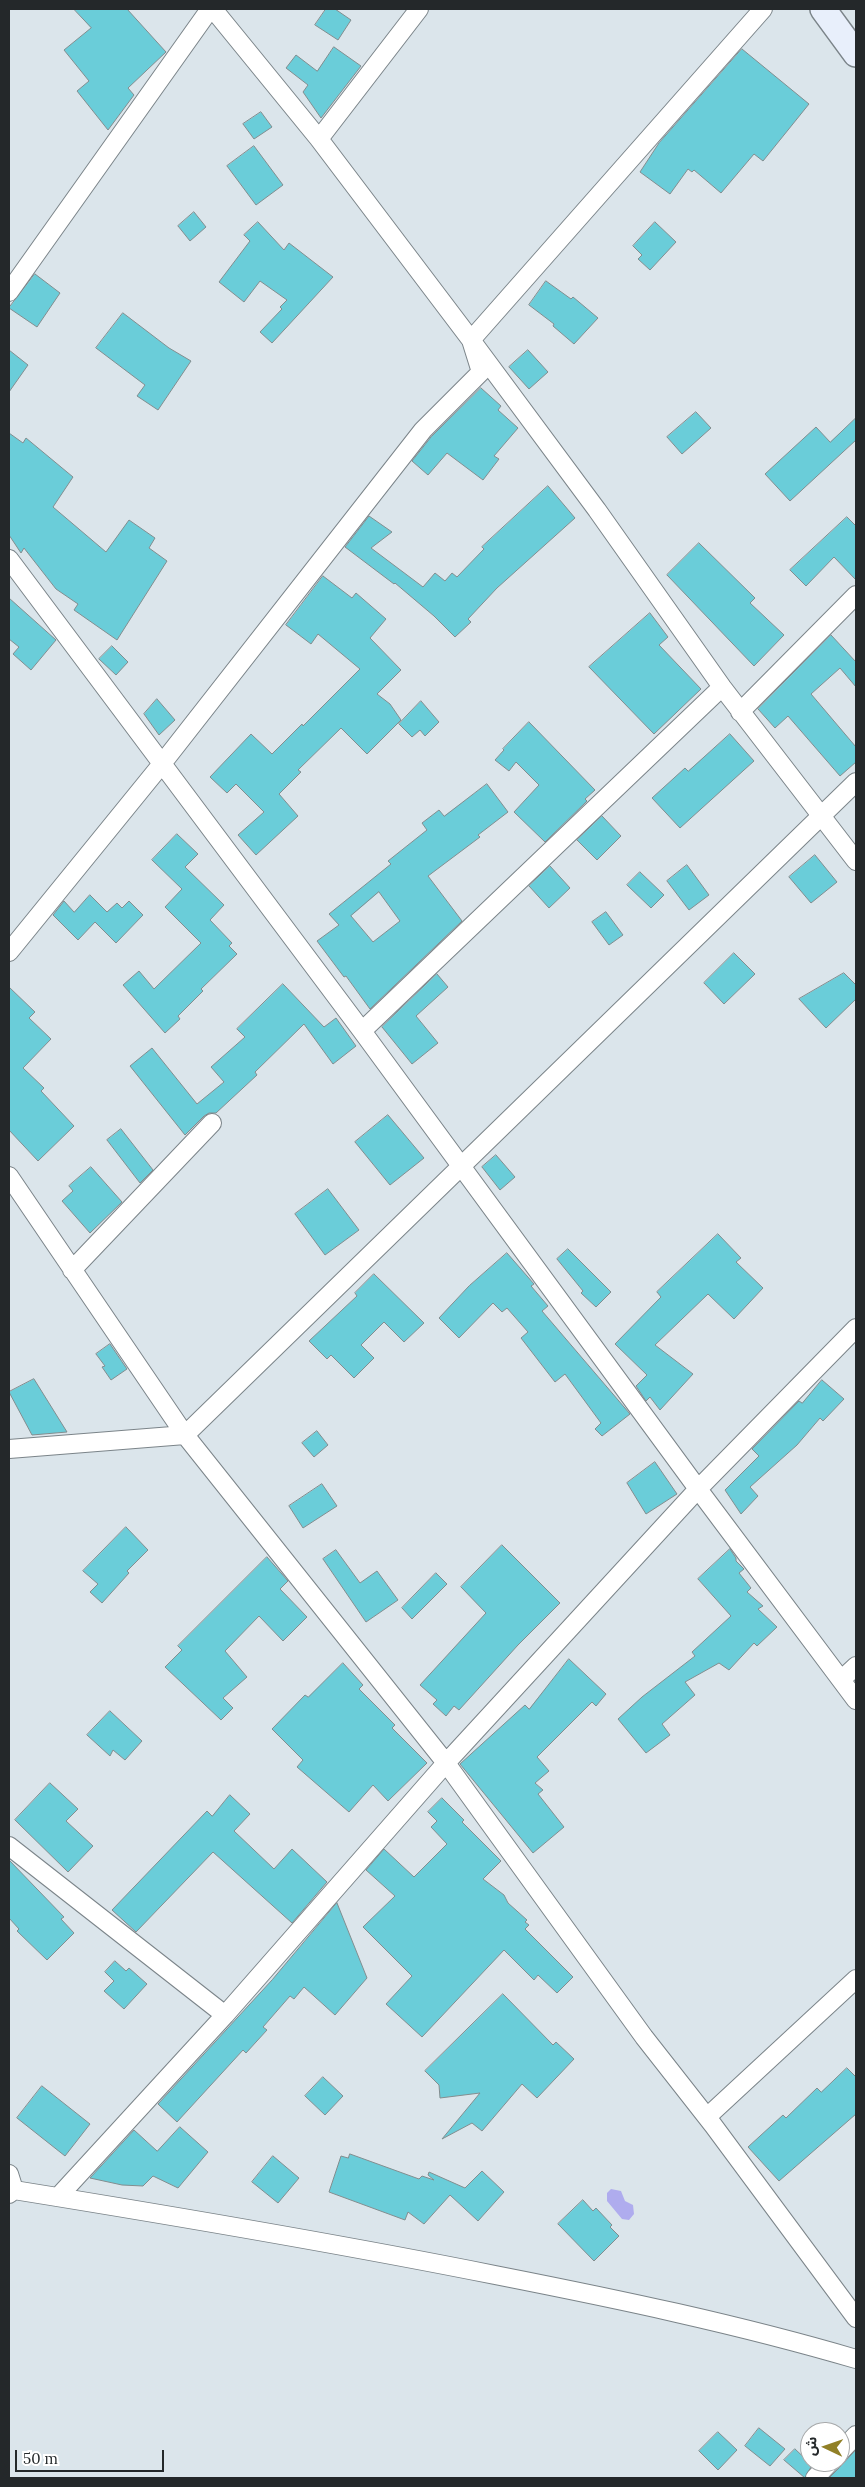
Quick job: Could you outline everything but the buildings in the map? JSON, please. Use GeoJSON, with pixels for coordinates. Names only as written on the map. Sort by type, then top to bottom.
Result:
{"type":"FeatureCollection","features":[{"type":"Feature","properties":{"kind":"main road"},"geometry":{"type":"LineString","coordinates":[[823,9],[856,54]]}},
{"type":"Feature","properties":{"kind":"street"},"geometry":{"type":"LineString","coordinates":[[9,292],[212,9],[319,139],[471,340],[597,510],[740,712],[856,861]]}},
{"type":"Feature","properties":{"kind":"street"},"geometry":{"type":"LineString","coordinates":[[319,139],[419,9]]}},
{"type":"Feature","properties":{"kind":"street"},"geometry":{"type":"LineString","coordinates":[[471,340],[763,9]]}},
{"type":"Feature","properties":{"kind":"street"},"geometry":{"type":"LineString","coordinates":[[9,952],[161,765],[423,430],[481,372],[471,340]]}},
{"type":"Feature","properties":{"kind":"street"},"geometry":{"type":"LineString","coordinates":[[9,559],[161,765],[362,1031],[698,1490],[856,1700]]}},
{"type":"Feature","properties":{"kind":"street"},"geometry":{"type":"LineString","coordinates":[[740,712],[856,595]]}},
{"type":"Feature","properties":{"kind":"street"},"geometry":{"type":"LineString","coordinates":[[362,1031],[722,687]]}},
{"type":"Feature","properties":{"kind":"street"},"geometry":{"type":"LineString","coordinates":[[9,1449],[185,1435],[856,782]]}},
{"type":"Feature","properties":{"kind":"street"},"geometry":{"type":"LineString","coordinates":[[72,1270],[212,1123]]}},
{"type":"Feature","properties":{"kind":"street"},"geometry":{"type":"LineString","coordinates":[[9,1176],[185,1435],[446,1763],[644,2037],[707,2117],[856,2318]]}},
{"type":"Feature","properties":{"kind":"street"},"geometry":{"type":"LineString","coordinates":[[58,2197],[225,2015],[446,1763],[698,1490],[856,1328]]}},
{"type":"Feature","properties":{"kind":"street"},"geometry":{"type":"LineString","coordinates":[[841,1680],[856,1666]]}},
{"type":"Feature","properties":{"kind":"street"},"geometry":{"type":"LineString","coordinates":[[9,1846],[225,2015]]}},
{"type":"Feature","properties":{"kind":"street"},"geometry":{"type":"LineString","coordinates":[[707,2117],[856,1979]]}},
{"type":"Feature","properties":{"kind":"street"},"geometry":{"type":"LineString","coordinates":[[11,2186],[58,2197],[361,2248],[641,2304],[768,2333],[856,2359]]}},
{"type":"Feature","properties":{"kind":"shaded area"},"geometry":{"type":"Polygon","coordinates":[[[611,2189],[621,2191],[625,2201],[633,2205],[634,2214],[629,2220],[622,2219],[607,2201],[607,2193],[611,2189]]]}}]}
